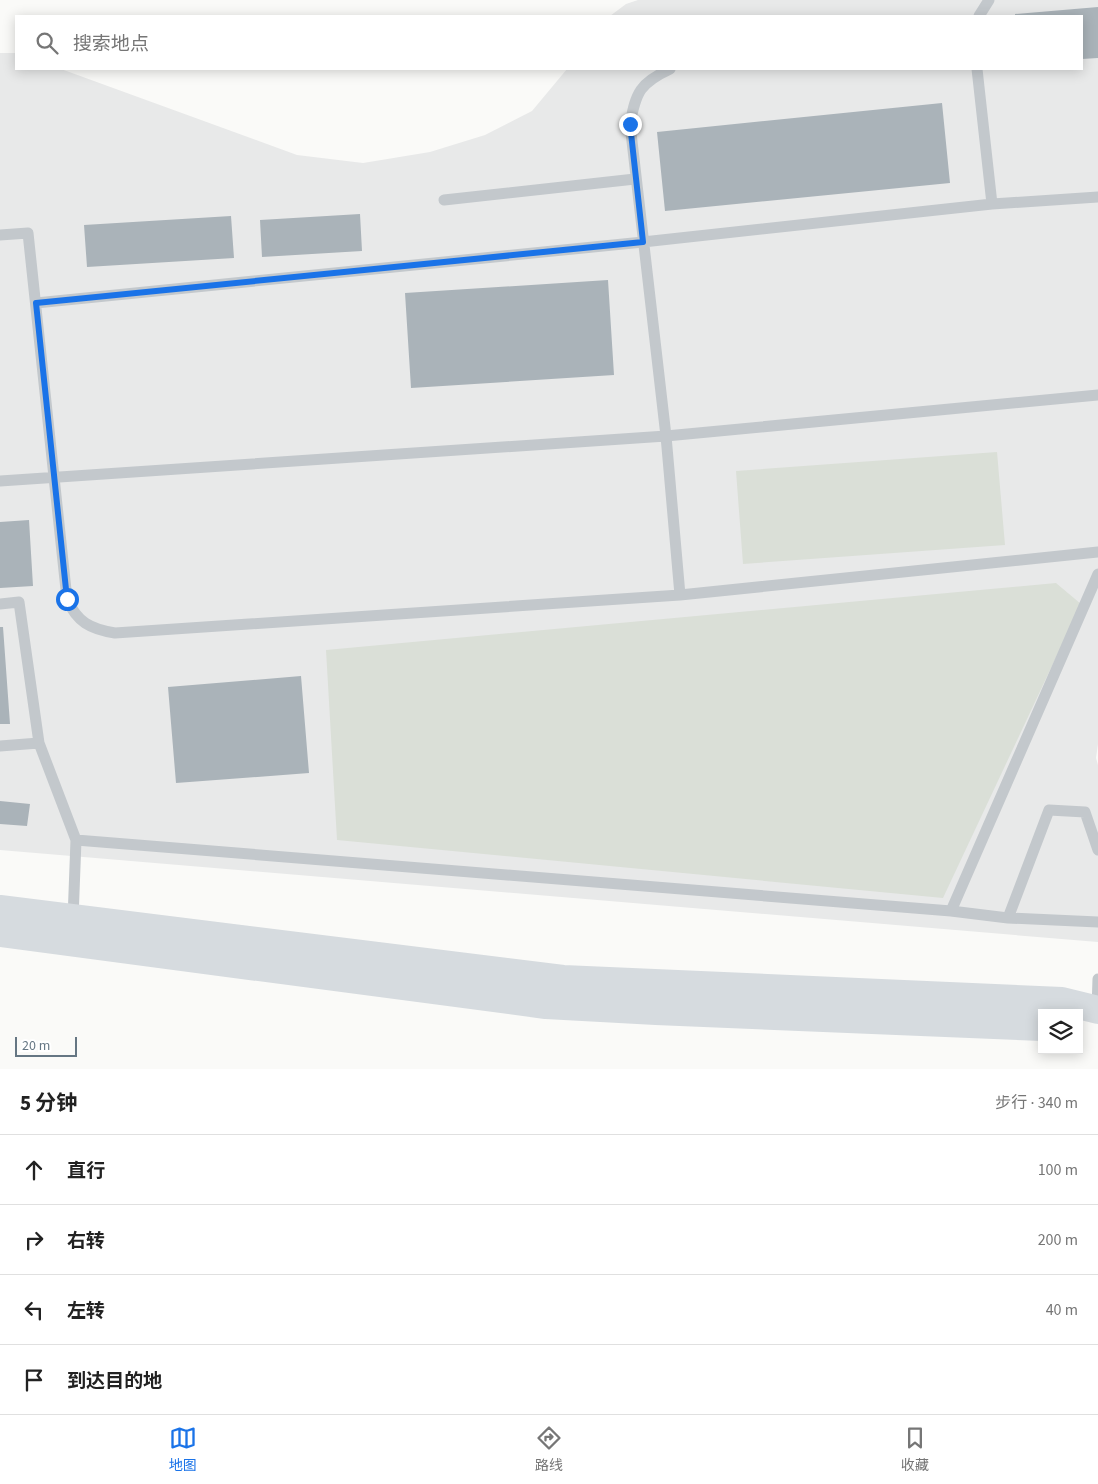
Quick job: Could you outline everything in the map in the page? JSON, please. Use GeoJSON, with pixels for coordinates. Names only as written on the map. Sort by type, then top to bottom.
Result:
{"type":"FeatureCollection","features":[{"type":"Feature","properties":{"kind":"main road"},"geometry":{"type":"LineString","coordinates":[[0,909],[72,930],[546,1005],[1038,1027]]}},
{"type":"Feature","properties":{"kind":"main road"},"geometry":{"type":"LineString","coordinates":[[0,933],[72,930],[563,979],[1062,1001],[1093,1015]]}},
{"type":"Feature","properties":{"kind":"lane"},"geometry":{"type":"LineString","coordinates":[[980,15],[989,0]]}},
{"type":"Feature","properties":{"kind":"lane"},"geometry":{"type":"LineString","coordinates":[[668,70],[641,88],[633,105],[630,124],[666,436],[680,595]]}},
{"type":"Feature","properties":{"kind":"lane"},"geometry":{"type":"LineString","coordinates":[[977,70],[992,204]]}},
{"type":"Feature","properties":{"kind":"lane"},"geometry":{"type":"LineString","coordinates":[[444,200],[635,179]]}},
{"type":"Feature","properties":{"kind":"lane"},"geometry":{"type":"LineString","coordinates":[[36,303],[643,242],[992,204],[1098,197]]}},
{"type":"Feature","properties":{"kind":"lane"},"geometry":{"type":"LineString","coordinates":[[0,235],[28,234],[67,599],[72,611],[81,621],[107,632],[680,595],[1098,552]]}},
{"type":"Feature","properties":{"kind":"lane"},"geometry":{"type":"LineString","coordinates":[[0,481],[666,436],[1098,395]]}},
{"type":"Feature","properties":{"kind":"lane"},"geometry":{"type":"LineString","coordinates":[[951,911],[1098,574]]}},
{"type":"Feature","properties":{"kind":"lane"},"geometry":{"type":"LineString","coordinates":[[0,604],[19,602],[40,743],[76,840],[72,930]]}},
{"type":"Feature","properties":{"kind":"lane"},"geometry":{"type":"LineString","coordinates":[[0,746],[40,743]]}},
{"type":"Feature","properties":{"kind":"lane"},"geometry":{"type":"LineString","coordinates":[[1008,918],[1049,810],[1085,812],[1098,850]]}},
{"type":"Feature","properties":{"kind":"lane"},"geometry":{"type":"LineString","coordinates":[[76,840],[951,911],[1008,918],[1098,922]]}},
{"type":"Feature","properties":{"kind":"lane"},"geometry":{"type":"LineString","coordinates":[[1093,1015],[1098,979]]}},
{"type":"Feature","properties":{"kind":"shaded area"},"geometry":{"type":"Polygon","coordinates":[[[638,0],[1098,0],[1098,744],[1096,758],[1098,765],[1098,942],[0,850],[0,53],[15,53],[15,70],[64,70],[297,155],[363,163],[430,152],[485,135],[532,111],[566,70],[1083,70],[1083,15],[611,15],[626,4],[638,0]]]}},
{"type":"Feature","properties":{"kind":"shaded area"},"geometry":{"type":"Polygon","coordinates":[[[997,452],[1005,545],[743,564],[736,471],[997,452]]]}},
{"type":"Feature","properties":{"kind":"shaded area"},"geometry":{"type":"Polygon","coordinates":[[[1056,583],[1081,604],[943,898],[337,840],[326,650],[1056,583]]]}},
{"type":"Feature","properties":{"kind":"building"},"geometry":{"type":"Polygon","coordinates":[[[1098,7],[1098,58],[1083,59],[1083,15],[1015,14],[1098,7]]]}},
{"type":"Feature","properties":{"kind":"building"},"geometry":{"type":"Polygon","coordinates":[[[942,103],[950,183],[665,211],[657,132],[942,103]]]}},
{"type":"Feature","properties":{"kind":"building"},"geometry":{"type":"Polygon","coordinates":[[[360,214],[362,251],[262,257],[260,220],[360,214]]]}},
{"type":"Feature","properties":{"kind":"building"},"geometry":{"type":"Polygon","coordinates":[[[231,216],[234,258],[87,267],[84,225],[231,216]]]}},
{"type":"Feature","properties":{"kind":"building"},"geometry":{"type":"Polygon","coordinates":[[[608,280],[614,375],[411,388],[405,293],[608,280]]]}},
{"type":"Feature","properties":{"kind":"building"},"geometry":{"type":"Polygon","coordinates":[[[29,520],[33,586],[0,588],[0,522],[29,520]]]}},
{"type":"Feature","properties":{"kind":"building"},"geometry":{"type":"Polygon","coordinates":[[[0,627],[3,627],[10,724],[0,724],[0,627]]]}},
{"type":"Feature","properties":{"kind":"building"},"geometry":{"type":"Polygon","coordinates":[[[301,676],[309,773],[176,783],[168,687],[301,676]]]}},
{"type":"Feature","properties":{"kind":"building"},"geometry":{"type":"Polygon","coordinates":[[[0,801],[30,804],[27,826],[0,824],[0,801]]]}},
{"type":"Feature","properties":{"kind":"route"},"geometry":{"type":"LineString","coordinates":[[67,599],[36,303],[643,242],[630,124]]}}]}
